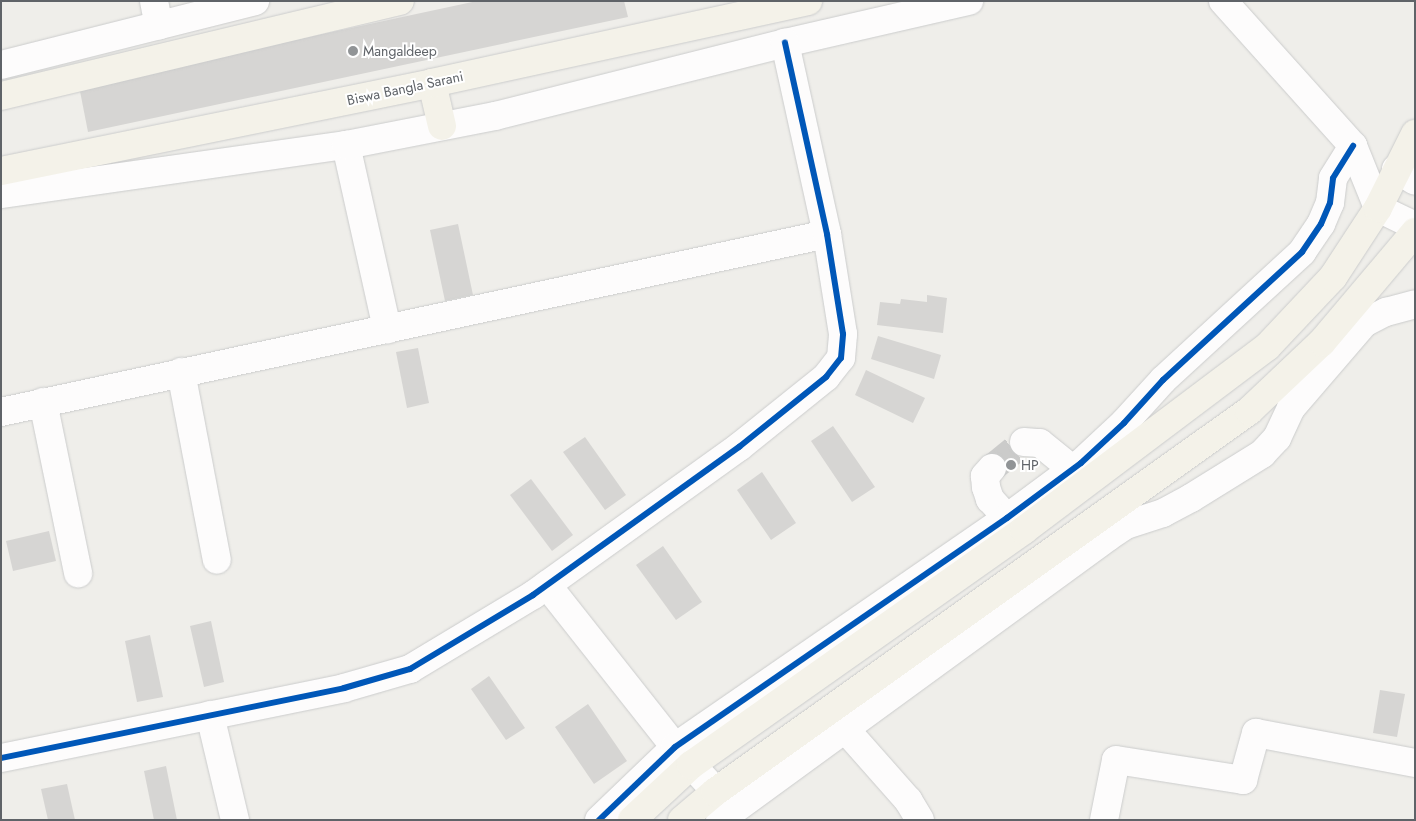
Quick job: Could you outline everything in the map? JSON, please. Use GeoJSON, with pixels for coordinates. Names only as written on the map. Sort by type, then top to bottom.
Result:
{"type":"FeatureCollection","features":[{"type":"Feature","properties":{"kind":"main road"},"geometry":{"type":"LineString","coordinates":[[1,96],[400,1]]}},
{"type":"Feature","properties":{"kind":"main road","name":"Biswa Bangla Sarani"},"geometry":{"type":"LineString","coordinates":[[1,171],[432,83],[808,1]]}},
{"type":"Feature","properties":{"kind":"main road"},"geometry":{"type":"LineString","coordinates":[[432,83],[442,126]]}},
{"type":"Feature","properties":{"kind":"main road"},"geometry":{"type":"LineString","coordinates":[[632,820],[683,756],[1024,530],[1267,347],[1333,277],[1378,208],[1406,175],[1415,134]]}},
{"type":"Feature","properties":{"kind":"main road"},"geometry":{"type":"LineString","coordinates":[[682,820],[726,810],[1249,411],[1322,342],[1415,232]]}},
{"type":"Feature","properties":{"kind":"street"},"geometry":{"type":"LineString","coordinates":[[1,66],[130,34],[157,14],[255,1]]}},
{"type":"Feature","properties":{"kind":"street"},"geometry":{"type":"LineString","coordinates":[[1,194],[346,145],[495,116],[786,43],[969,1]]}},
{"type":"Feature","properties":{"kind":"street"},"geometry":{"type":"LineString","coordinates":[[1222,1],[1353,146],[1378,208],[1415,226]]}},
{"type":"Feature","properties":{"kind":"street"},"geometry":{"type":"LineString","coordinates":[[130,34],[137,65]]}},
{"type":"Feature","properties":{"kind":"street"},"geometry":{"type":"LineString","coordinates":[[1,758],[344,688],[410,669],[547,585],[739,447],[826,377],[841,358],[843,334],[828,234],[786,43]]}},
{"type":"Feature","properties":{"kind":"street"},"geometry":{"type":"LineString","coordinates":[[346,145],[387,329]]}},
{"type":"Feature","properties":{"kind":"street"},"geometry":{"type":"LineString","coordinates":[[599,820],[1072,469],[1124,423],[1163,380],[1302,252],[1321,224],[1330,203],[1333,178],[1353,146]]}},
{"type":"Feature","properties":{"kind":"street"},"geometry":{"type":"LineString","coordinates":[[1,412],[828,234]]}},
{"type":"Feature","properties":{"kind":"street"},"geometry":{"type":"LineString","coordinates":[[547,585],[726,810],[846,730],[1108,536],[1191,498],[1262,454],[1277,438],[1291,408],[1364,324],[1386,312],[1415,304]]}},
{"type":"Feature","properties":{"kind":"street"},"geometry":{"type":"LineString","coordinates":[[181,372],[217,560]]}},
{"type":"Feature","properties":{"kind":"street"},"geometry":{"type":"LineString","coordinates":[[43,402],[78,572]]}},
{"type":"Feature","properties":{"kind":"street"},"geometry":{"type":"LineString","coordinates":[[1024,442],[1040,443],[1072,469]]}},
{"type":"Feature","properties":{"kind":"street"},"geometry":{"type":"LineString","coordinates":[[992,468],[986,476],[986,487],[990,499],[1007,518]]}},
{"type":"Feature","properties":{"kind":"street"},"geometry":{"type":"LineString","coordinates":[[210,715],[235,820]]}},
{"type":"Feature","properties":{"kind":"street"},"geometry":{"type":"LineString","coordinates":[[846,730],[908,800],[920,820]]}},
{"type":"Feature","properties":{"kind":"street"},"geometry":{"type":"LineString","coordinates":[[1104,820],[1116,760],[1243,780],[1256,733],[1280,735],[1415,764]]}},
{"type":"Feature","properties":{"kind":"building","name":"Mangaldeep"},"geometry":{"type":"Polygon","coordinates":[[[477,1],[624,1],[628,17],[88,132],[79,86],[477,1]]]}},
{"type":"Feature","properties":{"kind":"building"},"geometry":{"type":"Polygon","coordinates":[[[458,224],[473,295],[445,301],[430,230],[458,224]]]}},
{"type":"Feature","properties":{"kind":"building"},"geometry":{"type":"Polygon","coordinates":[[[927,295],[947,298],[943,333],[877,325],[880,302],[900,304],[901,299],[927,302],[927,295]]]}},
{"type":"Feature","properties":{"kind":"building"},"geometry":{"type":"Polygon","coordinates":[[[878,336],[941,355],[934,379],[871,359],[878,336]]]}},
{"type":"Feature","properties":{"kind":"building"},"geometry":{"type":"Polygon","coordinates":[[[418,348],[429,403],[407,408],[396,352],[418,348]]]}},
{"type":"Feature","properties":{"kind":"building"},"geometry":{"type":"Polygon","coordinates":[[[866,370],[925,398],[913,423],[855,395],[866,370]]]}},
{"type":"Feature","properties":{"kind":"building"},"geometry":{"type":"Polygon","coordinates":[[[833,426],[875,487],[852,502],[811,441],[833,426]]]}},
{"type":"Feature","properties":{"kind":"building"},"geometry":{"type":"Polygon","coordinates":[[[585,437],[626,495],[605,510],[563,452],[585,437]]]}},
{"type":"Feature","properties":{"kind":"building"},"geometry":{"type":"Polygon","coordinates":[[[762,472],[796,523],[771,540],[737,490],[762,472]]]}},
{"type":"Feature","properties":{"kind":"building"},"geometry":{"type":"Polygon","coordinates":[[[531,479],[573,535],[552,551],[510,495],[531,479]]]}},
{"type":"Feature","properties":{"kind":"building"},"geometry":{"type":"Polygon","coordinates":[[[49,531],[56,561],[13,571],[6,541],[49,531]]]}},
{"type":"Feature","properties":{"kind":"building"},"geometry":{"type":"Polygon","coordinates":[[[663,546],[702,602],[676,620],[636,565],[663,546]]]}},
{"type":"Feature","properties":{"kind":"building"},"geometry":{"type":"Polygon","coordinates":[[[211,621],[224,682],[204,687],[190,626],[211,621]]]}},
{"type":"Feature","properties":{"kind":"building"},"geometry":{"type":"Polygon","coordinates":[[[150,635],[163,697],[137,702],[125,641],[150,635]]]}},
{"type":"Feature","properties":{"kind":"building"},"geometry":{"type":"Polygon","coordinates":[[[489,676],[525,728],[506,740],[471,689],[489,676]]]}},
{"type":"Feature","properties":{"kind":"building"},"geometry":{"type":"Polygon","coordinates":[[[1380,690],[1405,694],[1397,737],[1373,733],[1380,690]]]}},
{"type":"Feature","properties":{"kind":"building"},"geometry":{"type":"Polygon","coordinates":[[[588,704],[627,761],[594,784],[555,727],[588,704]]]}},
{"type":"Feature","properties":{"kind":"building"},"geometry":{"type":"Polygon","coordinates":[[[166,766],[177,820],[154,820],[144,771],[166,766]]]}},
{"type":"Feature","properties":{"kind":"building"},"geometry":{"type":"Polygon","coordinates":[[[67,784],[75,820],[48,820],[41,789],[67,784]]]}},
{"type":"Feature","properties":{"kind":"tunnel"},"geometry":{"type":"LineString","coordinates":[[992,468],[1024,442]]}},
{"type":"Feature","properties":{"kind":"cycle path"},"geometry":{"type":"LineString","coordinates":[[1,758],[344,688],[410,669],[533,595],[739,447],[826,377],[841,358],[843,334],[827,234],[785,43]]}},
{"type":"Feature","properties":{"kind":"cycle path"},"geometry":{"type":"LineString","coordinates":[[599,820],[675,747],[1007,518],[1081,463],[1124,423],[1163,380],[1302,252],[1321,224],[1330,203],[1333,178],[1353,146]]}},
{"type":"Feature","properties":{"kind":"place","name":"Mangaldeep"},"geometry":{"type":"Point","coordinates":[353,51]}},
{"type":"Feature","properties":{"kind":"place","name":"HP"},"geometry":{"type":"Point","coordinates":[1011,465]}}]}
